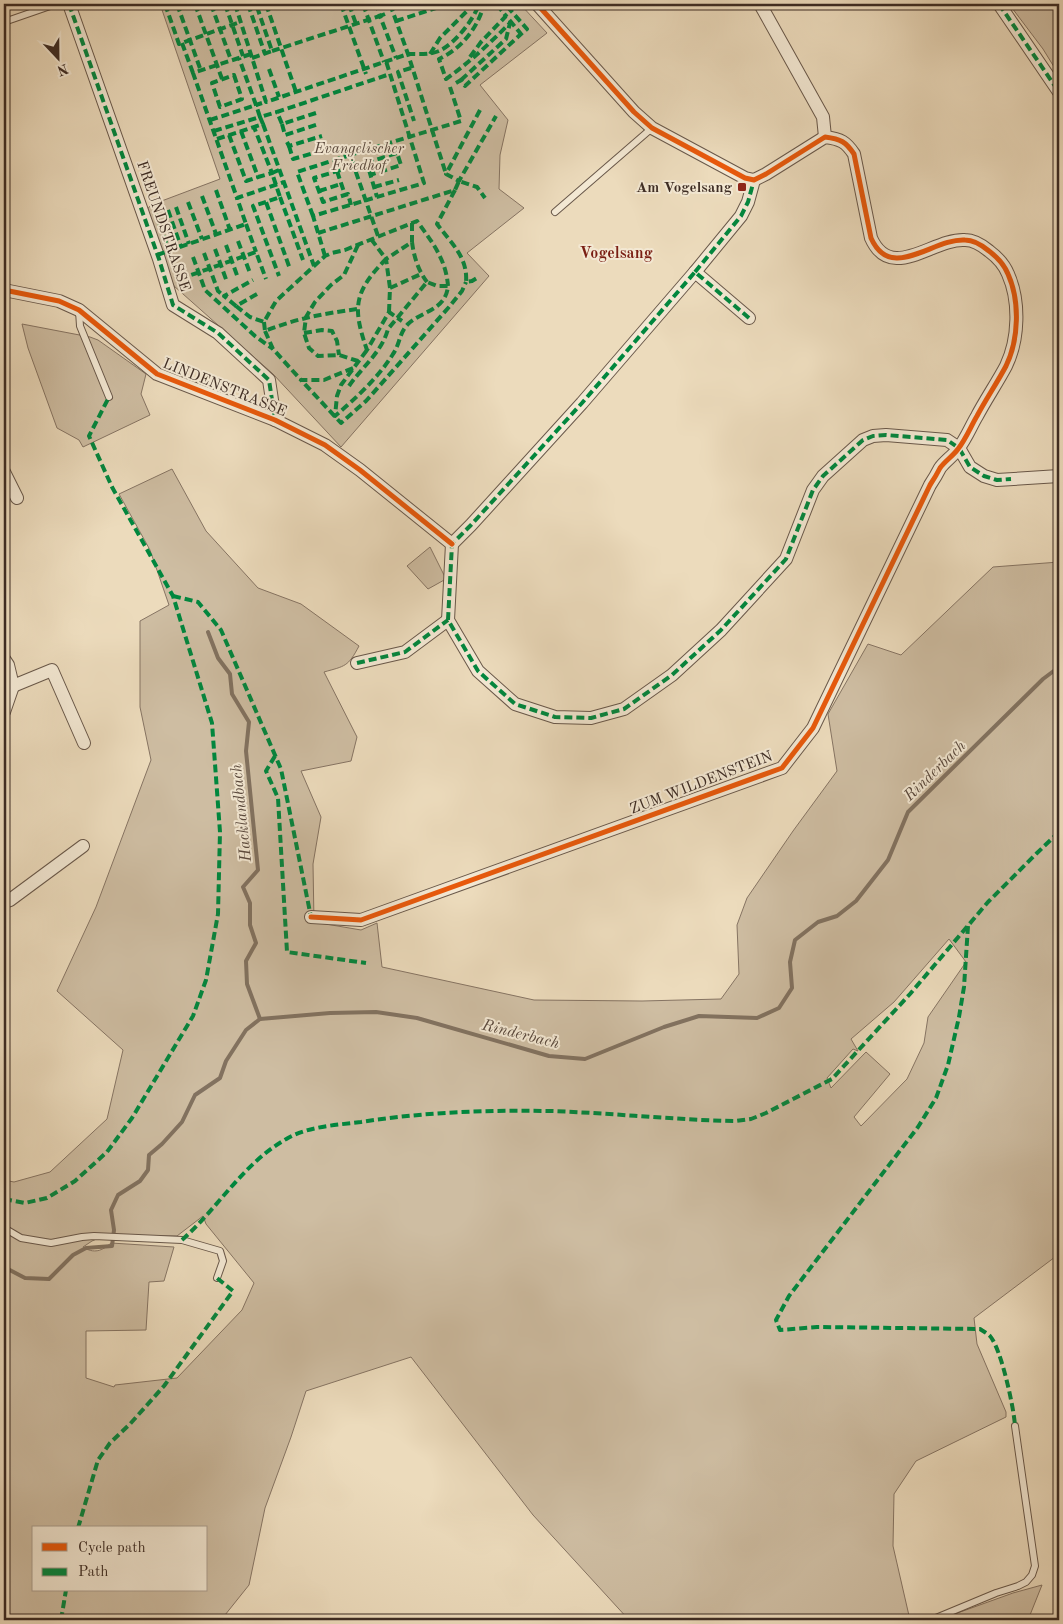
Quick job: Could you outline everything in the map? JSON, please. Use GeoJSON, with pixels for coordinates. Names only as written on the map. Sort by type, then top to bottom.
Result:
{"type":"FeatureCollection","features":[{"type":"Feature","properties":{"kind":"street","name":"FREUNDSTRASSE"},"geometry":{"type":"LineString","coordinates":[[68,4],[159,259],[173,305],[218,333],[269,380],[275,420]]}},
{"type":"Feature","properties":{"kind":"street"},"geometry":{"type":"LineString","coordinates":[[537,4],[634,112],[652,128],[745,178],[754,180],[825,138],[823,118],[760,4]]}},
{"type":"Feature","properties":{"kind":"street"},"geometry":{"type":"LineString","coordinates":[[999,4],[1059,92]]}},
{"type":"Feature","properties":{"kind":"street","name":"ZUM WILDENSTEIN"},"geometry":{"type":"LineString","coordinates":[[311,916],[361,920],[782,768],[813,728],[930,485],[941,468],[959,448],[1006,365],[1013,344],[1016,324],[1016,304],[1008,272],[999,259],[984,247],[967,240],[956,240],[904,258],[892,258],[882,254],[875,247],[871,238],[854,154],[847,144],[836,138],[825,138]]}},
{"type":"Feature","properties":{"kind":"street"},"geometry":{"type":"LineString","coordinates":[[754,180],[748,202],[741,216],[582,402],[472,525],[452,544],[448,620],[478,670],[515,704],[555,717],[591,718],[624,709],[672,676],[721,630],[786,558],[813,490],[823,476],[864,440],[873,436],[886,435],[947,440],[959,448],[970,467],[984,476],[997,480],[1059,476]]}},
{"type":"Feature","properties":{"kind":"street"},"geometry":{"type":"LineString","coordinates":[[694,272],[749,318]]}},
{"type":"Feature","properties":{"kind":"street","name":"LINDENSTRASSE"},"geometry":{"type":"LineString","coordinates":[[4,290],[59,301],[79,310],[157,374],[275,420],[325,445],[360,470],[452,544]]}},
{"type":"Feature","properties":{"kind":"street"},"geometry":{"type":"LineString","coordinates":[[4,472],[17,498]]}},
{"type":"Feature","properties":{"kind":"street"},"geometry":{"type":"LineString","coordinates":[[357,664],[405,652],[448,620]]}},
{"type":"Feature","properties":{"kind":"street"},"geometry":{"type":"LineString","coordinates":[[4,659],[8,665],[13,686],[4,712]]}},
{"type":"Feature","properties":{"kind":"street"},"geometry":{"type":"LineString","coordinates":[[13,686],[52,670],[84,743]]}},
{"type":"Feature","properties":{"kind":"street"},"geometry":{"type":"LineString","coordinates":[[4,902],[10,900],[84,846]]}},
{"type":"Feature","properties":{"kind":"lane"},"geometry":{"type":"LineString","coordinates":[[4,22],[56,4]]}},
{"type":"Feature","properties":{"kind":"lane"},"geometry":{"type":"LineString","coordinates":[[555,212],[652,128]]}},
{"type":"Feature","properties":{"kind":"lane"},"geometry":{"type":"LineString","coordinates":[[79,310],[80,326],[108,397]]}},
{"type":"Feature","properties":{"kind":"lane"},"geometry":{"type":"LineString","coordinates":[[4,1228],[21,1238],[51,1243],[82,1237],[182,1240],[220,1251],[223,1261],[217,1278]]}},
{"type":"Feature","properties":{"kind":"lane"},"geometry":{"type":"LineString","coordinates":[[931,1620],[1018,1586],[1032,1576],[1035,1566],[1015,1426]]}},
{"type":"Feature","properties":{"kind":"green space","name":"Evangelischer Friedhof"},"geometry":{"type":"Polygon","coordinates":[[[160,4],[520,4],[547,33],[480,85],[508,120],[500,155],[499,189],[524,208],[467,253],[489,276],[341,447],[273,374],[174,286],[167,270],[144,213],[151,205],[220,179],[160,4]]]}},
{"type":"Feature","properties":{"kind":"green space"},"geometry":{"type":"Polygon","coordinates":[[[1009,4],[1059,4],[1059,75],[1043,49],[1009,4]]]}},
{"type":"Feature","properties":{"kind":"green space"},"geometry":{"type":"Polygon","coordinates":[[[22,324],[98,340],[146,374],[141,394],[150,415],[83,447],[79,440],[57,428],[28,348],[22,324]]]}},
{"type":"Feature","properties":{"kind":"green space"},"geometry":{"type":"Polygon","coordinates":[[[172,469],[206,531],[258,588],[301,604],[359,646],[345,665],[324,672],[357,737],[351,761],[301,771],[321,817],[313,864],[314,922],[361,930],[377,923],[382,967],[534,1000],[642,1001],[721,999],[739,974],[737,925],[747,898],[837,771],[828,714],[868,644],[901,655],[993,567],[1059,562],[1059,1254],[974,1318],[977,1344],[1006,1412],[1006,1417],[916,1461],[894,1494],[893,1546],[910,1620],[629,1620],[533,1515],[411,1357],[306,1391],[265,1508],[249,1585],[221,1620],[4,1620],[4,1180],[14,1182],[50,1172],[107,1119],[123,1050],[57,991],[96,907],[151,760],[140,707],[140,621],[169,605],[150,550],[119,494],[172,469]],[[949,939],[894,1002],[851,1039],[858,1051],[853,1049],[827,1078],[831,1088],[866,1052],[890,1074],[854,1117],[861,1126],[907,1079],[924,1043],[928,1017],[966,962],[949,939]],[[203,1216],[177,1236],[106,1235],[83,1247],[98,1251],[111,1243],[174,1247],[164,1281],[149,1282],[146,1330],[86,1331],[86,1378],[114,1387],[115,1385],[177,1378],[242,1310],[254,1283],[206,1224],[203,1216]]]}},
{"type":"Feature","properties":{"kind":"green space"},"geometry":{"type":"Polygon","coordinates":[[[430,547],[446,579],[428,589],[407,566],[430,547]]]}},
{"type":"Feature","properties":{"kind":"green space"},"geometry":{"type":"Polygon","coordinates":[[[1042,1585],[1028,1620],[938,1620],[1013,1593],[1042,1585]]]}},
{"type":"Feature","properties":{"kind":"waterway","name":"Hacklandbach"},"geometry":{"type":"LineString","coordinates":[[208,632],[218,658],[230,674],[232,694],[249,722],[246,751],[258,870],[243,887],[250,903],[250,925],[256,943],[246,961],[247,984],[260,1019]]}},
{"type":"Feature","properties":{"kind":"waterway","name":"Rinderbach"},"geometry":{"type":"LineString","coordinates":[[4,1267],[25,1278],[49,1279],[73,1255],[86,1248],[112,1246],[114,1230],[111,1210],[118,1195],[140,1181],[148,1170],[149,1155],[182,1122],[195,1095],[220,1078],[226,1061],[246,1030],[260,1019],[330,1013],[376,1012],[417,1018],[549,1056],[585,1059],[664,1027],[699,1016],[757,1018],[779,1008],[792,988],[790,962],[795,940],[818,922],[837,916],[856,901],[888,860],[908,812],[1043,679],[1059,667]]}},
{"type":"Feature","properties":{"kind":"marked path"},"geometry":{"type":"LineString","coordinates":[[69,4],[159,259],[173,305],[218,333],[269,380],[275,420]]}},
{"type":"Feature","properties":{"kind":"marked path"},"geometry":{"type":"LineString","coordinates":[[165,4],[179,44],[240,22]]}},
{"type":"Feature","properties":{"kind":"marked path"},"geometry":{"type":"LineString","coordinates":[[177,4],[201,71]]}},
{"type":"Feature","properties":{"kind":"marked path"},"geometry":{"type":"LineString","coordinates":[[195,4],[222,79]]}},
{"type":"Feature","properties":{"kind":"marked path"},"geometry":{"type":"LineString","coordinates":[[211,4],[231,60]]}},
{"type":"Feature","properties":{"kind":"marked path"},"geometry":{"type":"LineString","coordinates":[[225,4],[243,56]]}},
{"type":"Feature","properties":{"kind":"marked path"},"geometry":{"type":"LineString","coordinates":[[235,4],[266,102],[408,54],[427,54],[439,51],[451,43],[463,30],[473,17],[479,4]]}},
{"type":"Feature","properties":{"kind":"marked path"},"geometry":{"type":"LineString","coordinates":[[248,4],[265,54]]}},
{"type":"Feature","properties":{"kind":"marked path"},"geometry":{"type":"LineString","coordinates":[[252,58],[272,51],[256,4]]}},
{"type":"Feature","properties":{"kind":"marked path"},"geometry":{"type":"LineString","coordinates":[[266,4],[296,92]]}},
{"type":"Feature","properties":{"kind":"marked path"},"geometry":{"type":"LineString","coordinates":[[341,4],[366,74]]}},
{"type":"Feature","properties":{"kind":"marked path"},"geometry":{"type":"LineString","coordinates":[[349,4],[356,24]]}},
{"type":"Feature","properties":{"kind":"marked path"},"geometry":{"type":"LineString","coordinates":[[363,4],[384,62]]}},
{"type":"Feature","properties":{"kind":"marked path"},"geometry":{"type":"LineString","coordinates":[[272,51],[380,16],[376,4]]}},
{"type":"Feature","properties":{"kind":"marked path"},"geometry":{"type":"LineString","coordinates":[[390,4],[446,174]]}},
{"type":"Feature","properties":{"kind":"marked path"},"geometry":{"type":"LineString","coordinates":[[396,21],[445,4]]}},
{"type":"Feature","properties":{"kind":"marked path"},"geometry":{"type":"LineString","coordinates":[[430,54],[440,38],[474,4]]}},
{"type":"Feature","properties":{"kind":"marked path"},"geometry":{"type":"LineString","coordinates":[[461,80],[506,39],[510,23],[480,52],[446,79],[439,59],[454,50],[468,37],[478,21],[484,4]]}},
{"type":"Feature","properties":{"kind":"marked path"},"geometry":{"type":"LineString","coordinates":[[470,57],[481,42],[506,16],[521,34],[527,29],[505,4]]}},
{"type":"Feature","properties":{"kind":"marked path"},"geometry":{"type":"LineString","coordinates":[[999,4],[1059,92]]}},
{"type":"Feature","properties":{"kind":"marked path"},"geometry":{"type":"LineString","coordinates":[[484,6],[498,6],[506,16]]}},
{"type":"Feature","properties":{"kind":"marked path"},"geometry":{"type":"LineString","coordinates":[[385,14],[380,16],[396,58]]}},
{"type":"Feature","properties":{"kind":"marked path"},"geometry":{"type":"LineString","coordinates":[[456,83],[461,80],[465,86],[521,34]]}},
{"type":"Feature","properties":{"kind":"marked path"},"geometry":{"type":"LineString","coordinates":[[182,43],[193,73]]}},
{"type":"Feature","properties":{"kind":"marked path"},"geometry":{"type":"LineString","coordinates":[[251,54],[193,73],[237,198],[284,182]]}},
{"type":"Feature","properties":{"kind":"marked path"},"geometry":{"type":"LineString","coordinates":[[210,120],[256,105],[239,58]]}},
{"type":"Feature","properties":{"kind":"marked path"},"geometry":{"type":"LineString","coordinates":[[325,256],[313,216],[424,183],[386,61]]}},
{"type":"Feature","properties":{"kind":"marked path"},"geometry":{"type":"LineString","coordinates":[[411,68],[398,72],[414,121]]}},
{"type":"Feature","properties":{"kind":"marked path"},"geometry":{"type":"LineString","coordinates":[[269,69],[279,97]]}},
{"type":"Feature","properties":{"kind":"marked path"},"geometry":{"type":"LineString","coordinates":[[316,113],[282,124],[277,112],[390,74]]}},
{"type":"Feature","properties":{"kind":"marked path"},"geometry":{"type":"LineString","coordinates":[[234,75],[242,99],[220,107],[212,83],[234,75]]}},
{"type":"Feature","properties":{"kind":"marked path"},"geometry":{"type":"LineString","coordinates":[[350,155],[461,121],[450,87]]}},
{"type":"Feature","properties":{"kind":"marked path"},"geometry":{"type":"LineString","coordinates":[[214,131],[260,117],[256,105],[262,103]]}},
{"type":"Feature","properties":{"kind":"marked path"},"geometry":{"type":"LineString","coordinates":[[480,110],[446,174],[459,181],[496,116]]}},
{"type":"Feature","properties":{"kind":"marked path"},"geometry":{"type":"LineString","coordinates":[[217,139],[263,124],[260,117],[277,112]]}},
{"type":"Feature","properties":{"kind":"marked path"},"geometry":{"type":"LineString","coordinates":[[263,124],[314,266]]}},
{"type":"Feature","properties":{"kind":"marked path"},"geometry":{"type":"LineString","coordinates":[[282,124],[285,135],[319,124]]}},
{"type":"Feature","properties":{"kind":"marked path"},"geometry":{"type":"LineString","coordinates":[[241,131],[258,177],[272,173],[254,127]]}},
{"type":"Feature","properties":{"kind":"marked path"},"geometry":{"type":"LineString","coordinates":[[229,135],[246,181],[258,177]]}},
{"type":"Feature","properties":{"kind":"marked path"},"geometry":{"type":"LineString","coordinates":[[287,142],[289,146],[322,136]]}},
{"type":"Feature","properties":{"kind":"marked path"},"geometry":{"type":"LineString","coordinates":[[289,146],[293,159],[328,149]]}},
{"type":"Feature","properties":{"kind":"marked path"},"geometry":{"type":"LineString","coordinates":[[366,163],[397,153],[401,165],[370,175]]}},
{"type":"Feature","properties":{"kind":"marked path"},"geometry":{"type":"LineString","coordinates":[[313,216],[297,172],[350,155],[378,236]]}},
{"type":"Feature","properties":{"kind":"marked path"},"geometry":{"type":"LineString","coordinates":[[338,159],[341,170],[314,178],[323,202],[348,194],[351,205]]}},
{"type":"Feature","properties":{"kind":"marked path"},"geometry":{"type":"LineString","coordinates":[[279,170],[272,173],[280,197],[266,202],[290,269]]}},
{"type":"Feature","properties":{"kind":"marked path"},"geometry":{"type":"LineString","coordinates":[[369,170],[377,197]]}},
{"type":"Feature","properties":{"kind":"marked path"},"geometry":{"type":"LineString","coordinates":[[337,171],[345,195]]}},
{"type":"Feature","properties":{"kind":"marked path"},"geometry":{"type":"LineString","coordinates":[[374,187],[399,180]]}},
{"type":"Feature","properties":{"kind":"marked path"},"geometry":{"type":"LineString","coordinates":[[695,272],[741,216],[748,202],[754,180]]}},
{"type":"Feature","properties":{"kind":"marked path"},"geometry":{"type":"LineString","coordinates":[[318,233],[455,190],[459,181],[477,187],[485,198]]}},
{"type":"Feature","properties":{"kind":"marked path"},"geometry":{"type":"LineString","coordinates":[[319,191],[341,184]]}},
{"type":"Feature","properties":{"kind":"marked path"},"geometry":{"type":"LineString","coordinates":[[216,190],[230,230]]}},
{"type":"Feature","properties":{"kind":"marked path"},"geometry":{"type":"LineString","coordinates":[[455,190],[437,224],[458,251],[464,265],[466,282],[477,278]]}},
{"type":"Feature","properties":{"kind":"marked path"},"geometry":{"type":"LineString","coordinates":[[202,196],[216,234]]}},
{"type":"Feature","properties":{"kind":"marked path"},"geometry":{"type":"LineString","coordinates":[[280,197],[303,260]]}},
{"type":"Feature","properties":{"kind":"marked path"},"geometry":{"type":"LineString","coordinates":[[157,255],[246,224],[237,198]]}},
{"type":"Feature","properties":{"kind":"marked path"},"geometry":{"type":"LineString","coordinates":[[188,202],[202,239]]}},
{"type":"Feature","properties":{"kind":"marked path"},"geometry":{"type":"LineString","coordinates":[[266,202],[253,206],[279,276]]}},
{"type":"Feature","properties":{"kind":"marked path"},"geometry":{"type":"LineString","coordinates":[[176,207],[189,244]]}},
{"type":"Feature","properties":{"kind":"marked path"},"geometry":{"type":"LineString","coordinates":[[168,210],[181,247]]}},
{"type":"Feature","properties":{"kind":"marked path"},"geometry":{"type":"LineString","coordinates":[[155,213],[169,251]]}},
{"type":"Feature","properties":{"kind":"marked path"},"geometry":{"type":"LineString","coordinates":[[257,294],[236,306],[250,317],[264,322],[276,301],[325,256],[345,250],[417,221],[441,259],[447,276],[448,286]]}},
{"type":"Feature","properties":{"kind":"marked path"},"geometry":{"type":"LineString","coordinates":[[412,223],[412,242]]}},
{"type":"Feature","properties":{"kind":"marked path"},"geometry":{"type":"LineString","coordinates":[[246,224],[256,252]]}},
{"type":"Feature","properties":{"kind":"marked path"},"geometry":{"type":"LineString","coordinates":[[371,239],[386,259],[367,281],[359,301],[359,322],[367,350],[389,312],[402,321]]}},
{"type":"Feature","properties":{"kind":"marked path"},"geometry":{"type":"LineString","coordinates":[[238,241],[250,273]]}},
{"type":"Feature","properties":{"kind":"marked path"},"geometry":{"type":"LineString","coordinates":[[390,288],[386,259],[412,242],[417,263],[427,282]]}},
{"type":"Feature","properties":{"kind":"marked path"},"geometry":{"type":"LineString","coordinates":[[226,245],[238,278]]}},
{"type":"Feature","properties":{"kind":"marked path"},"geometry":{"type":"LineString","coordinates":[[358,245],[344,275],[331,285],[315,302],[306,317],[304,333],[309,348],[318,356],[339,355],[358,361]]}},
{"type":"Feature","properties":{"kind":"marked path"},"geometry":{"type":"LineString","coordinates":[[215,249],[227,282]]}},
{"type":"Feature","properties":{"kind":"marked path"},"geometry":{"type":"LineString","coordinates":[[180,279],[256,252],[266,279]]}},
{"type":"Feature","properties":{"kind":"marked path"},"geometry":{"type":"LineString","coordinates":[[204,253],[218,291],[224,296]]}},
{"type":"Feature","properties":{"kind":"marked path"},"geometry":{"type":"LineString","coordinates":[[193,257],[205,290],[255,336],[273,349]]}},
{"type":"Feature","properties":{"kind":"marked path"},"geometry":{"type":"LineString","coordinates":[[749,318],[695,272],[582,403],[452,544],[448,620],[478,671],[515,704],[555,717],[591,718],[624,709],[672,675],[721,630],[786,559],[813,490],[823,476],[863,440],[873,436],[886,435],[947,440],[959,448],[970,467],[984,476],[997,480],[1011,479]]}},
{"type":"Feature","properties":{"kind":"marked path"},"geometry":{"type":"LineString","coordinates":[[389,312],[390,288],[421,274]]}},
{"type":"Feature","properties":{"kind":"marked path"},"geometry":{"type":"LineString","coordinates":[[236,306],[224,296],[253,280]]}},
{"type":"Feature","properties":{"kind":"marked path"},"geometry":{"type":"LineString","coordinates":[[349,386],[381,345],[388,329],[427,282],[437,286],[448,286],[443,300],[433,309],[408,324],[395,350],[381,371],[335,416],[337,396],[341,385],[367,350]]}},
{"type":"Feature","properties":{"kind":"marked path"},"geometry":{"type":"LineString","coordinates":[[353,368],[324,380],[301,380],[341,423],[366,401],[449,307],[462,291],[466,282]]}},
{"type":"Feature","properties":{"kind":"marked path"},"geometry":{"type":"LineString","coordinates":[[264,322],[265,331],[310,317],[357,309]]}},
{"type":"Feature","properties":{"kind":"marked path"},"geometry":{"type":"LineString","coordinates":[[304,333],[322,330],[332,331],[337,341],[339,355]]}},
{"type":"Feature","properties":{"kind":"marked path"},"geometry":{"type":"LineString","coordinates":[[265,331],[273,349],[301,380]]}},
{"type":"Feature","properties":{"kind":"marked path"},"geometry":{"type":"LineString","coordinates":[[4,1199],[25,1203],[47,1198],[75,1181],[107,1152],[132,1118],[193,1016],[206,980],[218,914],[220,832],[212,723],[173,596],[112,487],[89,436],[109,397]]}},
{"type":"Feature","properties":{"kind":"marked path"},"geometry":{"type":"LineString","coordinates":[[173,596],[198,602],[221,630],[281,769],[311,917]]}},
{"type":"Feature","properties":{"kind":"marked path"},"geometry":{"type":"LineString","coordinates":[[357,663],[405,652],[448,620]]}},
{"type":"Feature","properties":{"kind":"marked path"},"geometry":{"type":"LineString","coordinates":[[275,756],[266,771],[278,798],[287,952],[366,963]]}},
{"type":"Feature","properties":{"kind":"marked path"},"geometry":{"type":"LineString","coordinates":[[182,1240],[258,1159],[288,1138],[314,1128],[408,1116],[479,1111],[550,1111],[736,1121],[751,1119],[766,1113],[832,1079],[910,994],[988,902],[1059,832]]}},
{"type":"Feature","properties":{"kind":"marked path"},"geometry":{"type":"LineString","coordinates":[[968,926],[964,987],[959,1017],[948,1065],[936,1098],[918,1127],[789,1296],[776,1320],[780,1330],[817,1327],[980,1329],[990,1336],[998,1353],[1010,1393],[1015,1426]]}},
{"type":"Feature","properties":{"kind":"marked path"},"geometry":{"type":"LineString","coordinates":[[79,1526],[98,1460],[110,1443],[164,1386],[233,1291],[217,1278]]}},
{"type":"Feature","properties":{"kind":"marked path"},"geometry":{"type":"LineString","coordinates":[[61,1620],[66,1592]]}},
{"type":"Feature","properties":{"kind":"cycle path"},"geometry":{"type":"LineString","coordinates":[[311,917],[361,920],[782,768],[813,728],[930,485],[940,468],[956,452],[1006,366],[1016,332],[1015,296],[1008,274],[1000,261],[981,245],[965,240],[953,241],[901,258],[890,257],[879,251],[871,238],[854,154],[846,144],[839,140],[825,137],[766,174],[754,180],[745,178],[652,128],[634,112],[537,4]]}},
{"type":"Feature","properties":{"kind":"cycle path"},"geometry":{"type":"LineString","coordinates":[[4,290],[59,301],[79,310],[157,374],[275,420],[325,445],[360,470],[452,544]]}},
{"type":"Feature","properties":{"kind":"place","name":"Am Vogelsang"},"geometry":{"type":"Point","coordinates":[742,187]}},
{"type":"Feature","properties":{"kind":"district","name":"Vogelsang"},"geometry":{"type":"Point","coordinates":[616,252]}}]}
